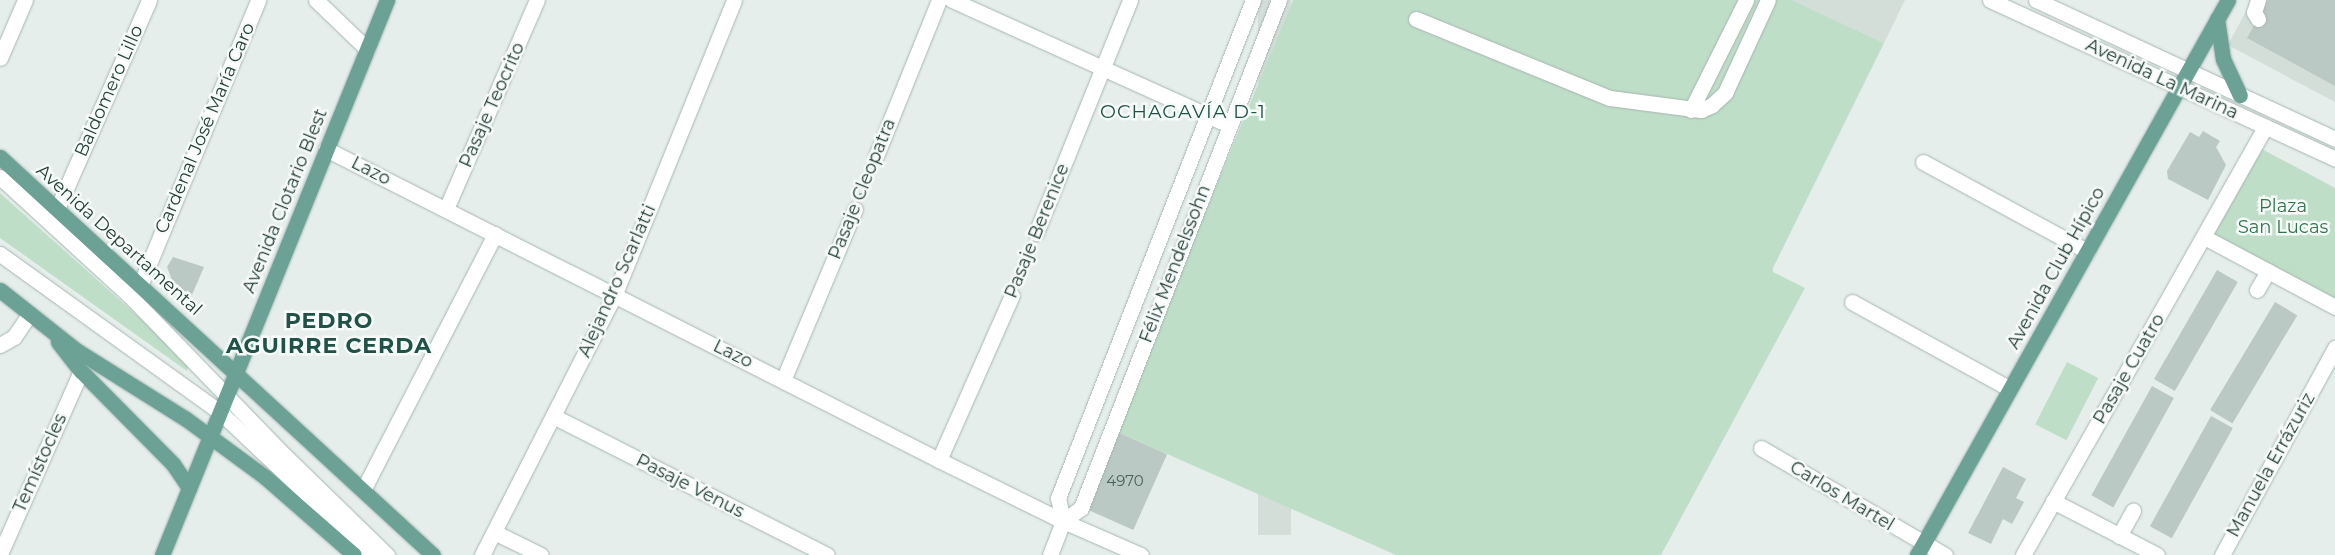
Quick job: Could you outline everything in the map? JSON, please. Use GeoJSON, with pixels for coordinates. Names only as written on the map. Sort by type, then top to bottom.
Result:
{"type":"FeatureCollection","features":[{"type":"Feature","properties":{"kind":"main road","name":"Avenida Clotario Blest"},"geometry":{"type":"LineString","coordinates":[[162,555],[387,0]]}},
{"type":"Feature","properties":{"kind":"main road","name":"Avenida Club Hípico"},"geometry":{"type":"LineString","coordinates":[[1920,550],[2228,0]]}},
{"type":"Feature","properties":{"kind":"main road"},"geometry":{"type":"LineString","coordinates":[[2217,19],[2223,59],[2240,95]]}},
{"type":"Feature","properties":{"kind":"main road","name":"Avenida Departamental"},"geometry":{"type":"LineString","coordinates":[[0,157],[140,283],[433,555]]}},
{"type":"Feature","properties":{"kind":"main road"},"geometry":{"type":"LineString","coordinates":[[0,290],[52,332],[209,436],[299,504],[354,555]]}},
{"type":"Feature","properties":{"kind":"main road"},"geometry":{"type":"LineString","coordinates":[[52,332],[80,371],[173,464],[189,488]]}},
{"type":"Feature","properties":{"kind":"street"},"geometry":{"type":"LineString","coordinates":[[0,58],[24,0]]}},
{"type":"Feature","properties":{"kind":"street","name":"Baldomero Lillo"},"geometry":{"type":"LineString","coordinates":[[57,209],[148,0]]}},
{"type":"Feature","properties":{"kind":"street","name":"Cardenal José María Caro"},"geometry":{"type":"LineString","coordinates":[[140,283],[258,0]]}},
{"type":"Feature","properties":{"kind":"street"},"geometry":{"type":"LineString","coordinates":[[316,0],[367,49]]}},
{"type":"Feature","properties":{"kind":"street","name":"Pasaje Teocrito"},"geometry":{"type":"LineString","coordinates":[[446,209],[537,0]]}},
{"type":"Feature","properties":{"kind":"street","name":"Alejandro Scarlatti"},"geometry":{"type":"LineString","coordinates":[[482,555],[614,296],[734,0]]}},
{"type":"Feature","properties":{"kind":"street","name":"Pasaje Cleopatra"},"geometry":{"type":"LineString","coordinates":[[876,156],[939,0]]}},
{"type":"Feature","properties":{"kind":"street"},"geometry":{"type":"LineString","coordinates":[[952,0],[1229,125]]}},
{"type":"Feature","properties":{"kind":"street","name":"Pasaje Berenice"},"geometry":{"type":"LineString","coordinates":[[1036,233],[1130,0]]}},
{"type":"Feature","properties":{"kind":"street","name":"Félix Mendelssohn"},"geometry":{"type":"LineString","coordinates":[[1063,521],[1058,498],[1253,0]]}},
{"type":"Feature","properties":{"kind":"street","name":"Félix Mendelssohn"},"geometry":{"type":"LineString","coordinates":[[1050,555],[1063,521],[1080,508],[1279,0]]}},
{"type":"Feature","properties":{"kind":"street"},"geometry":{"type":"LineString","coordinates":[[1691,110],[1746,0]]}},
{"type":"Feature","properties":{"kind":"street"},"geometry":{"type":"LineString","coordinates":[[1416,19],[1610,98],[1691,110],[1712,105],[1725,92],[1768,0]]}},
{"type":"Feature","properties":{"kind":"street","name":"Avenida La Marina"},"geometry":{"type":"LineString","coordinates":[[1990,0],[2335,159]]}},
{"type":"Feature","properties":{"kind":"street"},"geometry":{"type":"LineString","coordinates":[[2025,16],[2035,0]]}},
{"type":"Feature","properties":{"kind":"street","name":"Avenida La Marina"},"geometry":{"type":"LineString","coordinates":[[2035,0],[2335,139]]}},
{"type":"Feature","properties":{"kind":"street"},"geometry":{"type":"LineString","coordinates":[[2258,0],[2254,12],[2258,19]]}},
{"type":"Feature","properties":{"kind":"street","name":"Pasaje Cuatro"},"geometry":{"type":"LineString","coordinates":[[2023,555],[2265,127]]}},
{"type":"Feature","properties":{"kind":"street","name":"Lazo"},"geometry":{"type":"LineString","coordinates":[[326,149],[614,296],[784,378],[939,460],[1063,521],[1141,555]]}},
{"type":"Feature","properties":{"kind":"street"},"geometry":{"type":"LineString","coordinates":[[1923,162],[2087,251]]}},
{"type":"Feature","properties":{"kind":"street"},"geometry":{"type":"LineString","coordinates":[[0,177],[129,295],[226,395],[387,555]]}},
{"type":"Feature","properties":{"kind":"street","name":"Pasaje Cleopatra"},"geometry":{"type":"LineString","coordinates":[[784,378],[855,209]]}},
{"type":"Feature","properties":{"kind":"street"},"geometry":{"type":"LineString","coordinates":[[363,490],[495,234]]}},
{"type":"Feature","properties":{"kind":"street"},"geometry":{"type":"LineString","coordinates":[[2204,237],[2335,307]]}},
{"type":"Feature","properties":{"kind":"street"},"geometry":{"type":"LineString","coordinates":[[0,254],[220,412],[371,555]]}},
{"type":"Feature","properties":{"kind":"street"},"geometry":{"type":"LineString","coordinates":[[2257,290],[2268,271]]}},
{"type":"Feature","properties":{"kind":"street","name":"Pasaje Berenice"},"geometry":{"type":"LineString","coordinates":[[939,460],[1012,295]]}},
{"type":"Feature","properties":{"kind":"street"},"geometry":{"type":"LineString","coordinates":[[1852,302],[2010,389]]}},
{"type":"Feature","properties":{"kind":"street"},"geometry":{"type":"LineString","coordinates":[[0,345],[14,337],[29,315]]}},
{"type":"Feature","properties":{"kind":"street","name":"Manuela Errázuriz"},"geometry":{"type":"LineString","coordinates":[[2222,555],[2335,348]]}},
{"type":"Feature","properties":{"kind":"street","name":"Temístocles"},"geometry":{"type":"LineString","coordinates":[[0,554],[80,371]]}},
{"type":"Feature","properties":{"kind":"street","name":"Pasaje Venus"},"geometry":{"type":"LineString","coordinates":[[553,416],[827,555]]}},
{"type":"Feature","properties":{"kind":"street","name":"Carlos Martel"},"geometry":{"type":"LineString","coordinates":[[1761,448],[1920,550],[1945,555]]}},
{"type":"Feature","properties":{"kind":"street"},"geometry":{"type":"LineString","coordinates":[[2053,501],[2125,544],[2157,555]]}},
{"type":"Feature","properties":{"kind":"street"},"geometry":{"type":"LineString","coordinates":[[2125,544],[2133,512]]}},
{"type":"Feature","properties":{"kind":"street"},"geometry":{"type":"LineString","coordinates":[[494,532],[541,555]]}},
{"type":"Feature","properties":{"kind":"path","name":"Pasaje Cleopatra"},"geometry":{"type":"LineString","coordinates":[[855,209],[876,156]]}},
{"type":"Feature","properties":{"kind":"path","name":"Pasaje Berenice"},"geometry":{"type":"LineString","coordinates":[[1012,295],[1036,233]]}},
{"type":"Feature","properties":{"kind":"shaded area"},"geometry":{"type":"Polygon","coordinates":[[[1258,0],[1291,0],[1291,535],[1258,535],[1258,0]]]}},
{"type":"Feature","properties":{"kind":"shaded area"},"geometry":{"type":"Polygon","coordinates":[[[1792,0],[1905,0],[1884,43],[1792,0]]]}},
{"type":"Feature","properties":{"kind":"shaded area"},"geometry":{"type":"Polygon","coordinates":[[[2252,0],[2335,0],[2335,102],[2228,45],[2252,0]]]}},
{"type":"Feature","properties":{"kind":"green space"},"geometry":{"type":"Polygon","coordinates":[[[1293,0],[1792,0],[1884,43],[1773,268],[1773,272],[1805,288],[1661,555],[1396,555],[1115,431],[1293,0]]]}},
{"type":"Feature","properties":{"kind":"green space","name":"Plaza San Lucas"},"geometry":{"type":"Polygon","coordinates":[[[2260,148],[2335,188],[2335,301],[2213,236],[2260,148]]]}},
{"type":"Feature","properties":{"kind":"green space"},"geometry":{"type":"Polygon","coordinates":[[[0,193],[189,362],[187,371],[0,238],[0,193]]]}},
{"type":"Feature","properties":{"kind":"green space"},"geometry":{"type":"Polygon","coordinates":[[[2067,362],[2098,378],[2066,440],[2035,424],[2067,362]]]}},
{"type":"Feature","properties":{"kind":"building"},"geometry":{"type":"Polygon","coordinates":[[[2268,0],[2335,0],[2335,86],[2247,38],[2268,0]]]}},
{"type":"Feature","properties":{"kind":"building"},"geometry":{"type":"Polygon","coordinates":[[[2203,131],[2220,141],[2216,147],[2226,165],[2208,200],[2168,179],[2167,171],[2190,132],[2199,137],[2203,131]]]}},
{"type":"Feature","properties":{"kind":"building"},"geometry":{"type":"Polygon","coordinates":[[[173,257],[204,267],[191,297],[172,280],[167,267],[173,257]]]}},
{"type":"Feature","properties":{"kind":"building"},"geometry":{"type":"Polygon","coordinates":[[[2217,270],[2238,282],[2175,391],[2154,379],[2217,270]]]}},
{"type":"Feature","properties":{"kind":"building"},"geometry":{"type":"Polygon","coordinates":[[[2275,302],[2297,315],[2232,423],[2210,410],[2275,302]]]}},
{"type":"Feature","properties":{"kind":"building"},"geometry":{"type":"Polygon","coordinates":[[[2152,386],[2174,398],[2113,507],[2091,495],[2152,386]]]}},
{"type":"Feature","properties":{"kind":"building"},"geometry":{"type":"Polygon","coordinates":[[[2211,416],[2233,428],[2172,538],[2150,526],[2211,416]]]}},
{"type":"Feature","properties":{"kind":"building"},"geometry":{"type":"Polygon","coordinates":[[[1115,431],[1167,454],[1133,530],[1081,507],[1115,431]]]}},
{"type":"Feature","properties":{"kind":"building"},"geometry":{"type":"Polygon","coordinates":[[[2003,467],[2026,479],[2016,498],[2024,502],[2012,524],[2003,519],[1991,544],[1968,533],[2003,467]]]}},
{"type":"Feature","properties":{"kind":"district","name":"OCHAGAVÍA D-1"},"geometry":{"type":"Point","coordinates":[1183,112]}},
{"type":"Feature","properties":{"kind":"district","name":"PEDRO AGUIRRE CERDA"},"geometry":{"type":"Point","coordinates":[329,332]}}]}
